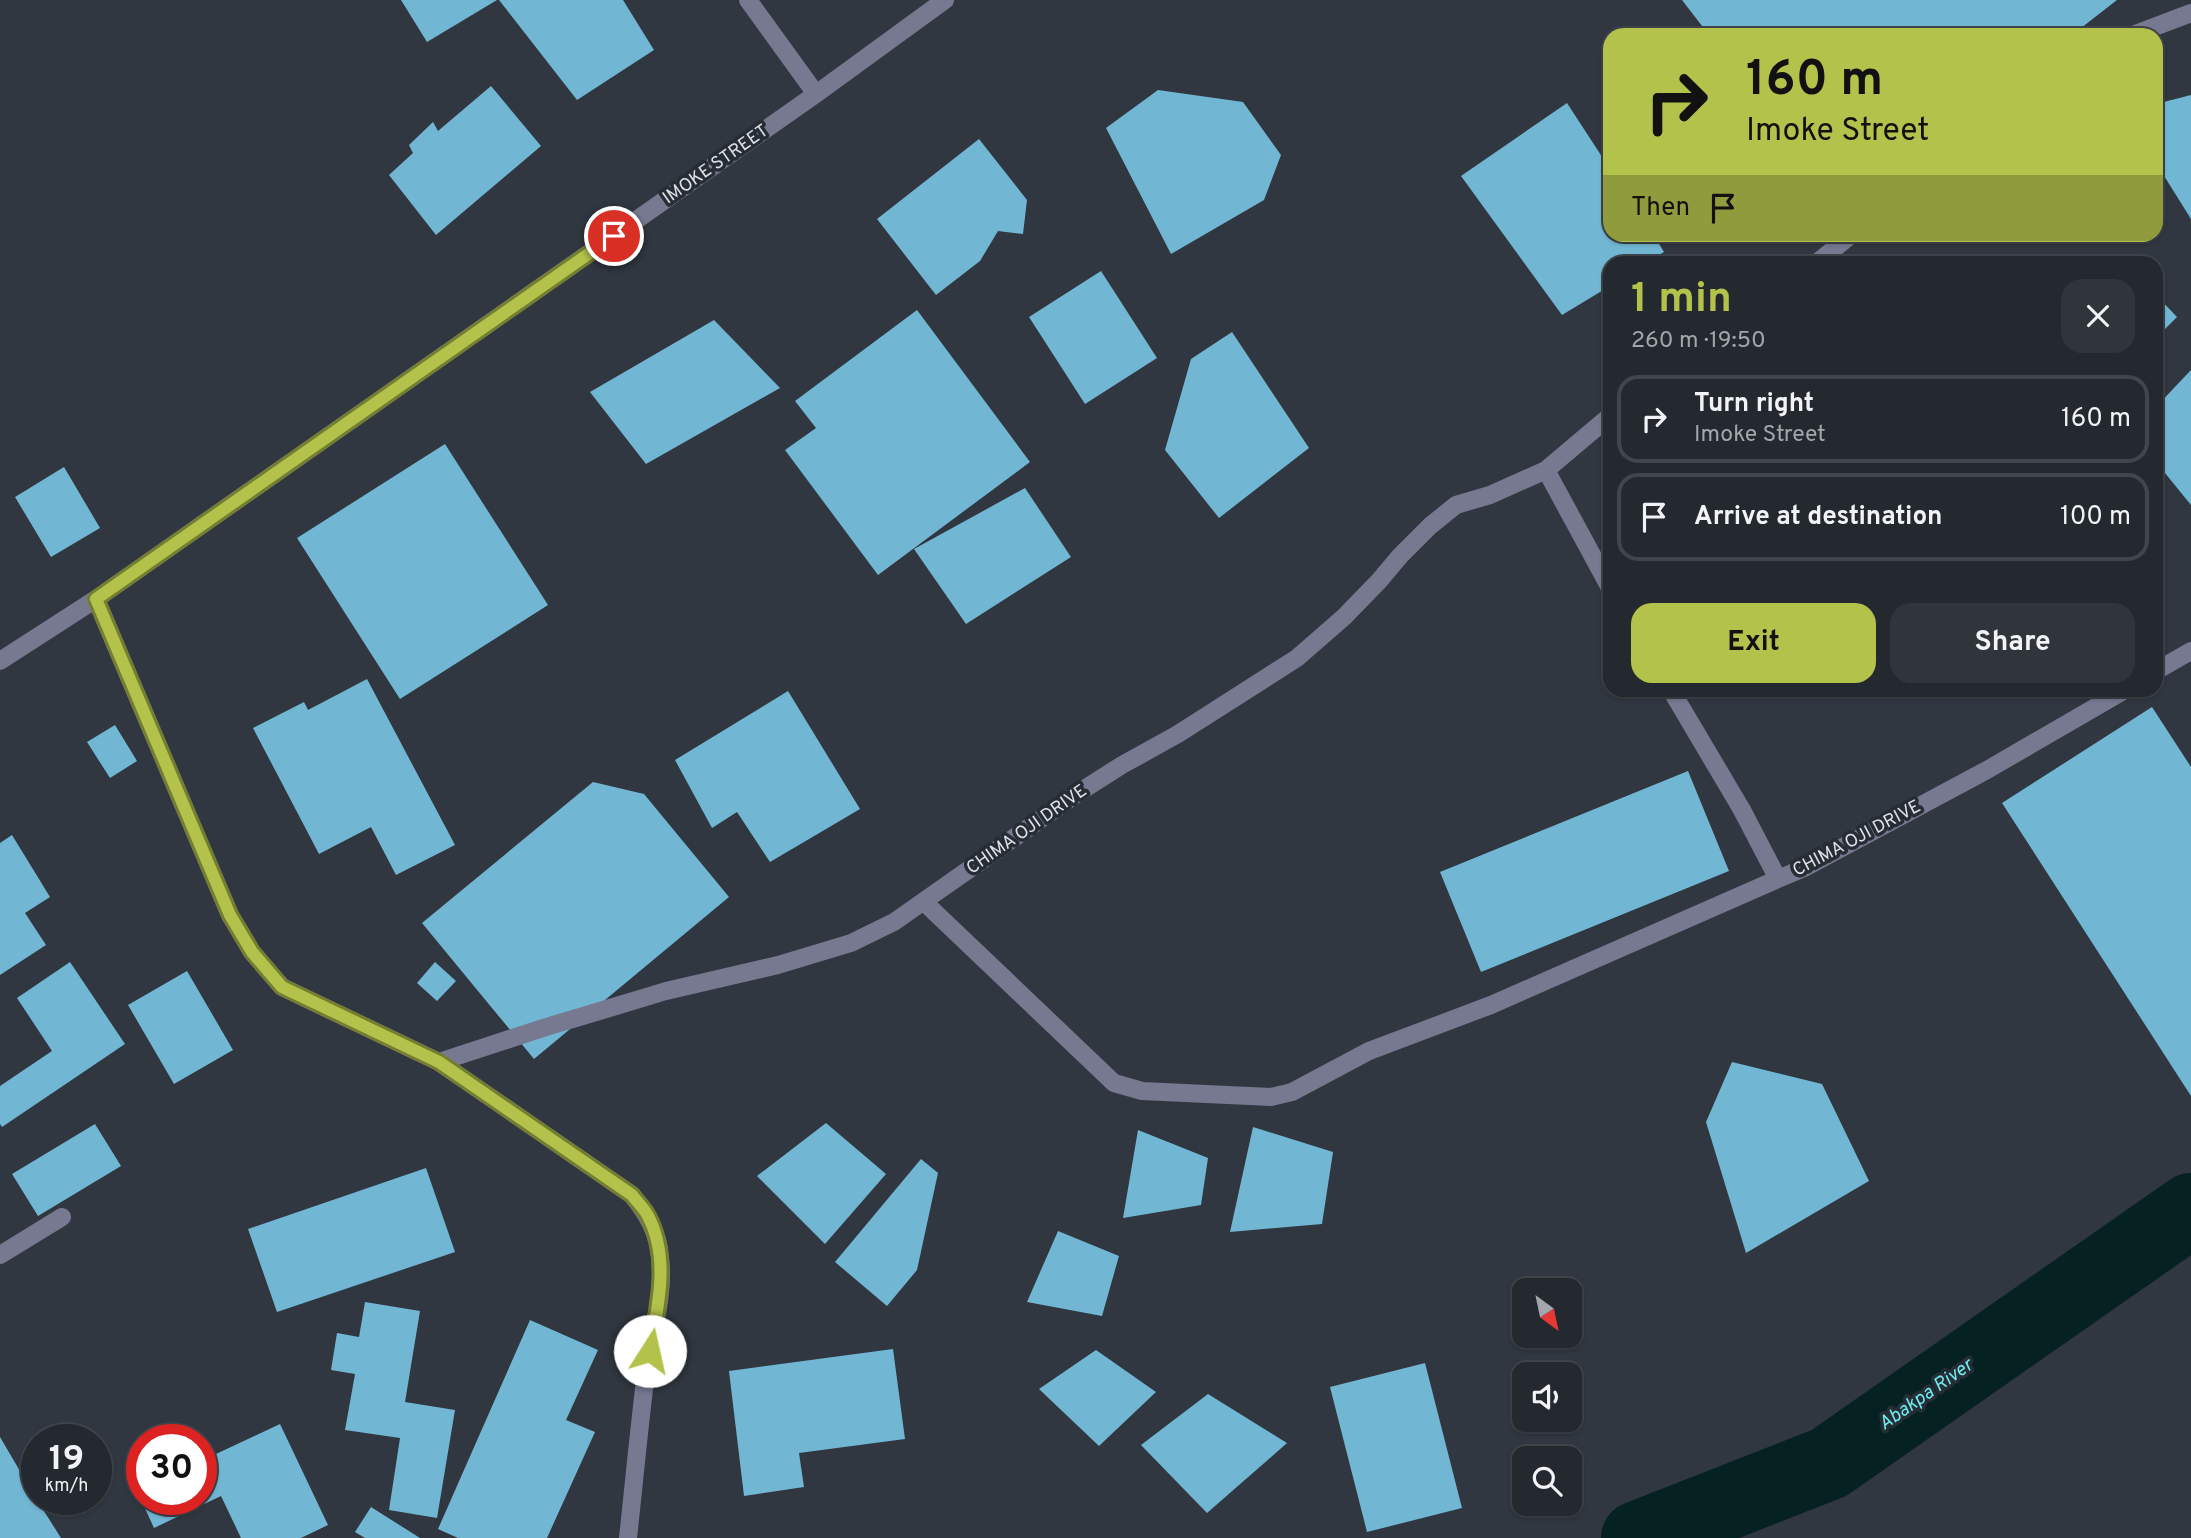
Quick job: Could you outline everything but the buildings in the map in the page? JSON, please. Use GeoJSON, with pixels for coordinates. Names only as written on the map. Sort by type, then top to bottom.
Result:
{"type":"FeatureCollection","features":[{"type":"Feature","properties":{"kind":"street"},"geometry":{"type":"LineString","coordinates":[[748,0],[816,94]]}},
{"type":"Feature","properties":{"kind":"street","name":"IMOKE STREET"},"geometry":{"type":"LineString","coordinates":[[0,661],[96,599],[946,0]]}},
{"type":"Feature","properties":{"kind":"street"},"geometry":{"type":"LineString","coordinates":[[2151,28],[2191,13]]}},
{"type":"Feature","properties":{"kind":"street"},"geometry":{"type":"LineString","coordinates":[[1825,256],[1842,242]]}},
{"type":"Feature","properties":{"kind":"street","name":"CHIMA OJI DRIVE"},"geometry":{"type":"LineString","coordinates":[[439,1062],[666,991],[778,965],[850,943],[894,922],[1075,795],[1178,734],[1297,658],[1344,617],[1399,556],[1456,505],[1490,495],[1546,470],[1603,422]]}},
{"type":"Feature","properties":{"kind":"street"},"geometry":{"type":"LineString","coordinates":[[1546,470],[1603,576]]}},
{"type":"Feature","properties":{"kind":"street"},"geometry":{"type":"LineString","coordinates":[[96,599],[230,915],[252,952],[282,987],[439,1062],[632,1195],[647,1214],[657,1238],[661,1258],[660,1282],[628,1538]]}},
{"type":"Feature","properties":{"kind":"street"},"geometry":{"type":"LineString","coordinates":[[2163,667],[2191,651]]}},
{"type":"Feature","properties":{"kind":"street","name":"CHIMA OJI DRIVE"},"geometry":{"type":"LineString","coordinates":[[1675,697],[1742,810],[1778,879],[1804,868],[1987,771],[2113,697]]}},
{"type":"Feature","properties":{"kind":"street"},"geometry":{"type":"LineString","coordinates":[[924,902],[1114,1083],[1142,1091],[1271,1097],[1292,1092],[1369,1051],[1491,1005],[1778,879]]}},
{"type":"Feature","properties":{"kind":"street"},"geometry":{"type":"LineString","coordinates":[[0,1255],[62,1217]]}},
{"type":"Feature","properties":{"kind":"waterway","name":"Abakpa River"},"geometry":{"type":"LineString","coordinates":[[1638,1538],[1829,1463],[2191,1210]]}},
{"type":"Feature","properties":{"kind":"route"},"geometry":{"type":"LineString","coordinates":[[614,236],[96,599],[230,915],[252,952],[282,987],[439,1062],[632,1195],[647,1214],[657,1238],[661,1258],[657,1311],[650,1351]]}}]}
